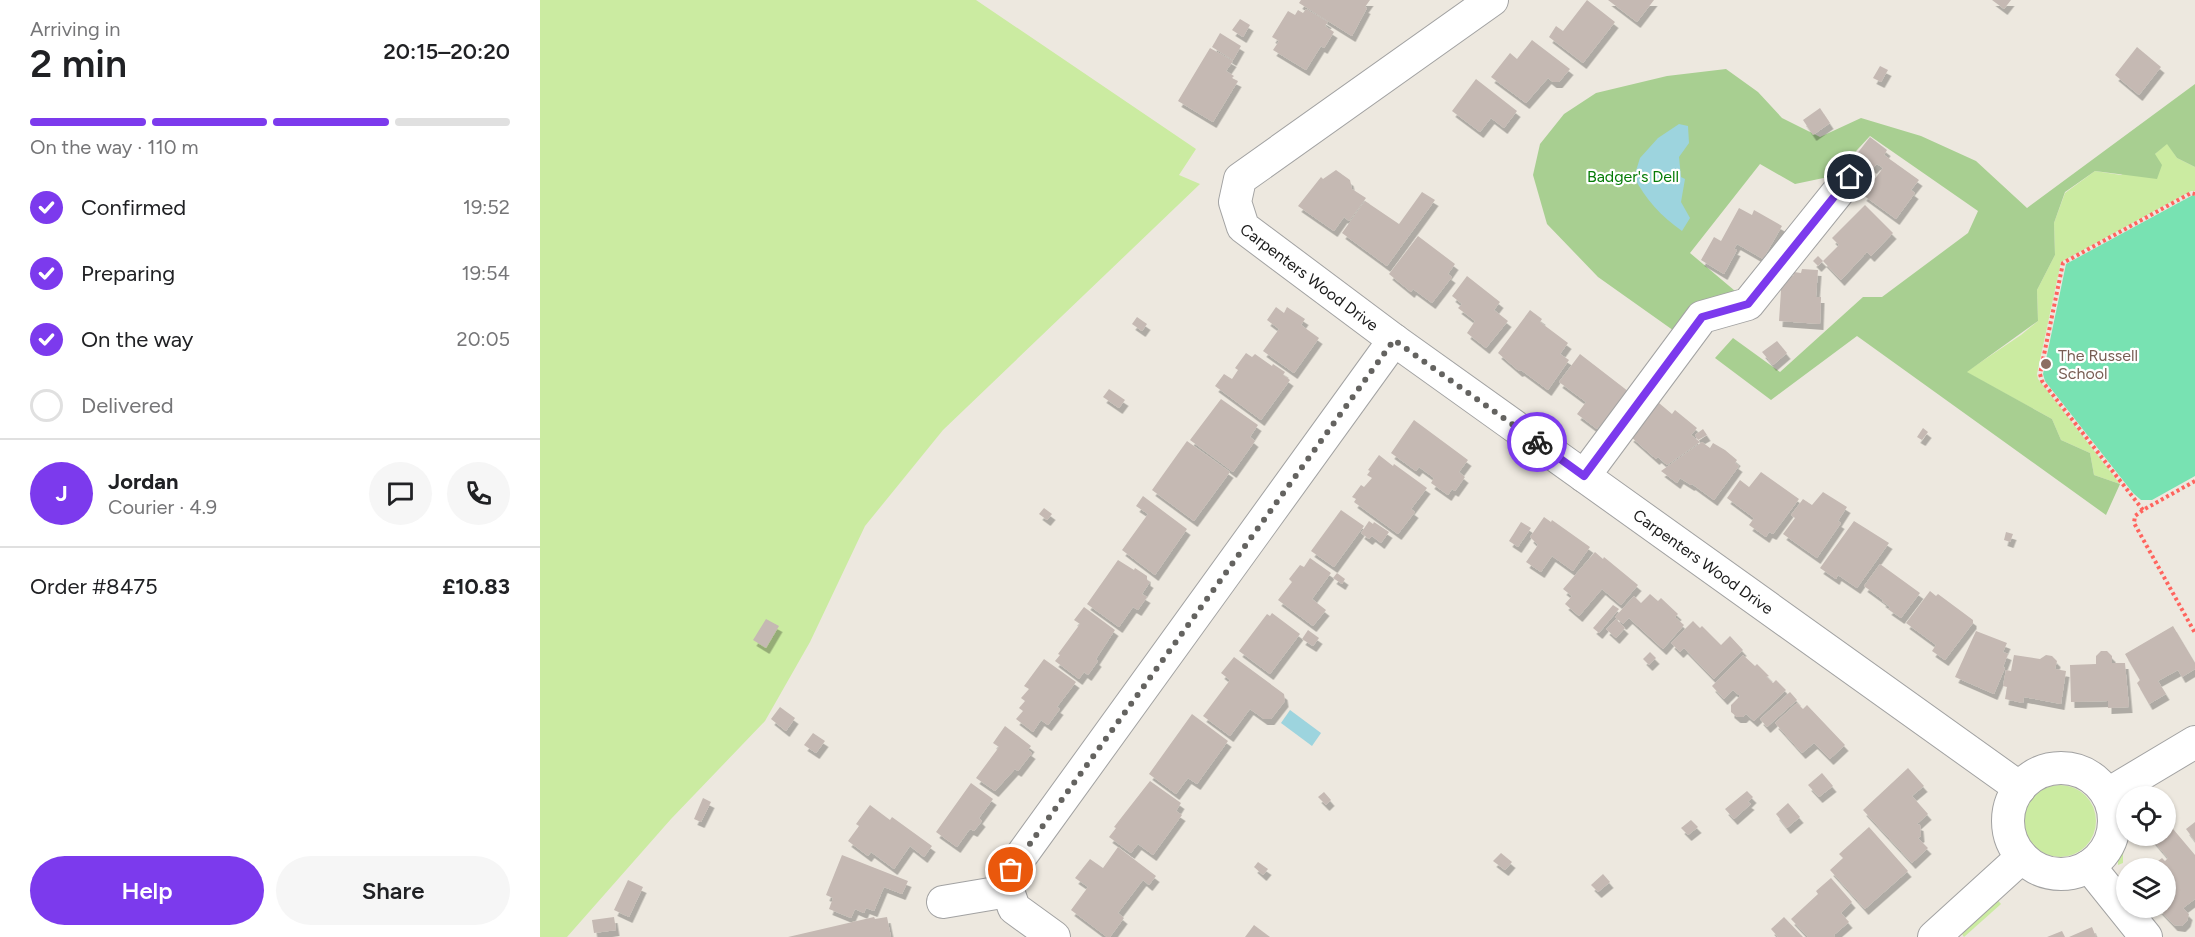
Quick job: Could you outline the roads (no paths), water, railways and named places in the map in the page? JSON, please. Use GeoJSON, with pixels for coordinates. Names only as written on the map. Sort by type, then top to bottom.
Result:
{"type":"FeatureCollection","features":[{"type":"Feature","properties":{"kind":"street","name":"Carpenters Wood Drive"},"geometry":{"type":"LineString","coordinates":[[1492,0],[1240,179],[1235,201],[1243,227],[1394,340],[2020,788]]}},
{"type":"Feature","properties":{"kind":"street"},"geometry":{"type":"LineString","coordinates":[[1584,476],[1702,317],[1748,304],[1850,177]]}},
{"type":"Feature","properties":{"kind":"street"},"geometry":{"type":"LineString","coordinates":[[1054,937],[1014,908],[1008,891],[1011,870],[1394,340]]}},
{"type":"Feature","properties":{"kind":"street"},"geometry":{"type":"LineString","coordinates":[[2108,794],[2195,742]]}},
{"type":"Feature","properties":{"kind":"street"},"geometry":{"type":"LineString","coordinates":[[2064,767],[2082,771],[2097,780],[2108,794],[2114,809],[2115,825],[2110,842],[2101,855],[2089,866],[2072,873],[2054,873],[2036,868],[2022,857],[2009,831],[2008,816],[2011,802],[2020,788],[2031,776],[2047,769],[2064,767]]}},
{"type":"Feature","properties":{"kind":"street"},"geometry":{"type":"LineString","coordinates":[[1934,937],[2022,857]]}},
{"type":"Feature","properties":{"kind":"street"},"geometry":{"type":"LineString","coordinates":[[2089,866],[2146,937]]}},
{"type":"Feature","properties":{"kind":"street"},"geometry":{"type":"LineString","coordinates":[[943,902],[1008,891]]}},
{"type":"Feature","properties":{"kind":"water"},"geometry":{"type":"Polygon","coordinates":[[[1679,124],[1688,126],[1689,143],[1679,157],[1681,177],[1685,179],[1681,202],[1690,218],[1682,231],[1655,207],[1634,177],[1640,158],[1658,138],[1679,124]]]}},
{"type":"Feature","properties":{"kind":"water"},"geometry":{"type":"Polygon","coordinates":[[[1290,710],[1321,733],[1312,746],[1281,723],[1290,710]]]}},
{"type":"Feature","properties":{"kind":"place","name":"The Russell School"},"geometry":{"type":"Point","coordinates":[2046,364]}},
{"type":"Feature","properties":{"kind":"park label","name":"Badger's Dell"},"geometry":{"type":"Point","coordinates":[1633,176]}}]}
